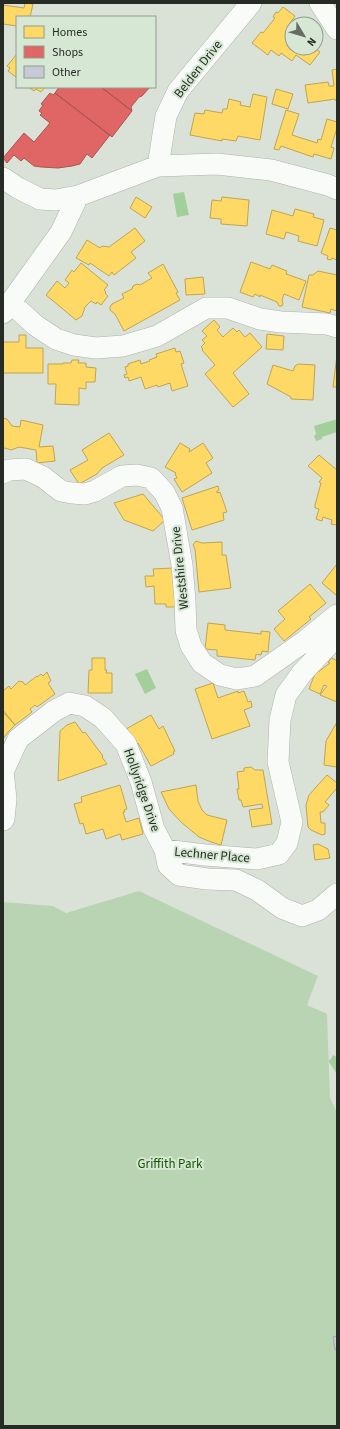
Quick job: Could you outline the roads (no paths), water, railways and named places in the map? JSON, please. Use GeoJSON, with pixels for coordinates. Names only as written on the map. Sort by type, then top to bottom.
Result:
{"type":"FeatureCollection","features":[{"type":"Feature","properties":{"kind":"street","name":"Belden Drive"},"geometry":{"type":"LineString","coordinates":[[158,166],[166,116],[178,91],[251,3]]}},
{"type":"Feature","properties":{"kind":"street"},"geometry":{"type":"LineString","coordinates":[[320,3],[337,29]]}},
{"type":"Feature","properties":{"kind":"street"},"geometry":{"type":"LineString","coordinates":[[3,178],[18,188],[40,199],[56,200],[78,196],[158,166],[217,164],[271,170],[328,185],[337,189]]}},
{"type":"Feature","properties":{"kind":"street"},"geometry":{"type":"LineString","coordinates":[[78,196],[62,232],[7,308],[56,339],[74,345],[96,348],[123,346],[157,336],[206,308],[228,308],[260,319],[281,322],[327,324],[337,328]]}},
{"type":"Feature","properties":{"kind":"street","name":"Westshire Drive"},"geometry":{"type":"LineString","coordinates":[[3,473],[9,470],[26,469],[43,477],[61,490],[85,494],[96,492],[122,476],[137,475],[151,478],[164,492],[172,508],[182,565],[186,630],[191,646],[202,663],[220,675],[237,679],[255,676],[305,641],[337,615]]}},
{"type":"Feature","properties":{"kind":"street","name":"Lechner Place"},"geometry":{"type":"LineString","coordinates":[[165,850],[257,859],[279,854],[287,843],[292,822],[278,762],[280,720],[286,695],[302,673],[337,636]]}},
{"type":"Feature","properties":{"kind":"street","name":"Hollyridge Drive"},"geometry":{"type":"LineString","coordinates":[[3,820],[6,799],[3,772],[18,739],[54,712],[69,704],[85,706],[103,718],[126,744],[141,782],[154,829],[165,850],[168,865],[179,875],[207,879],[236,880],[257,890],[282,908],[302,916],[318,910],[337,894]]}},
{"type":"Feature","properties":{"kind":"park label","name":"Griffith Park"},"geometry":{"type":"Point","coordinates":[170,1164]}}]}
